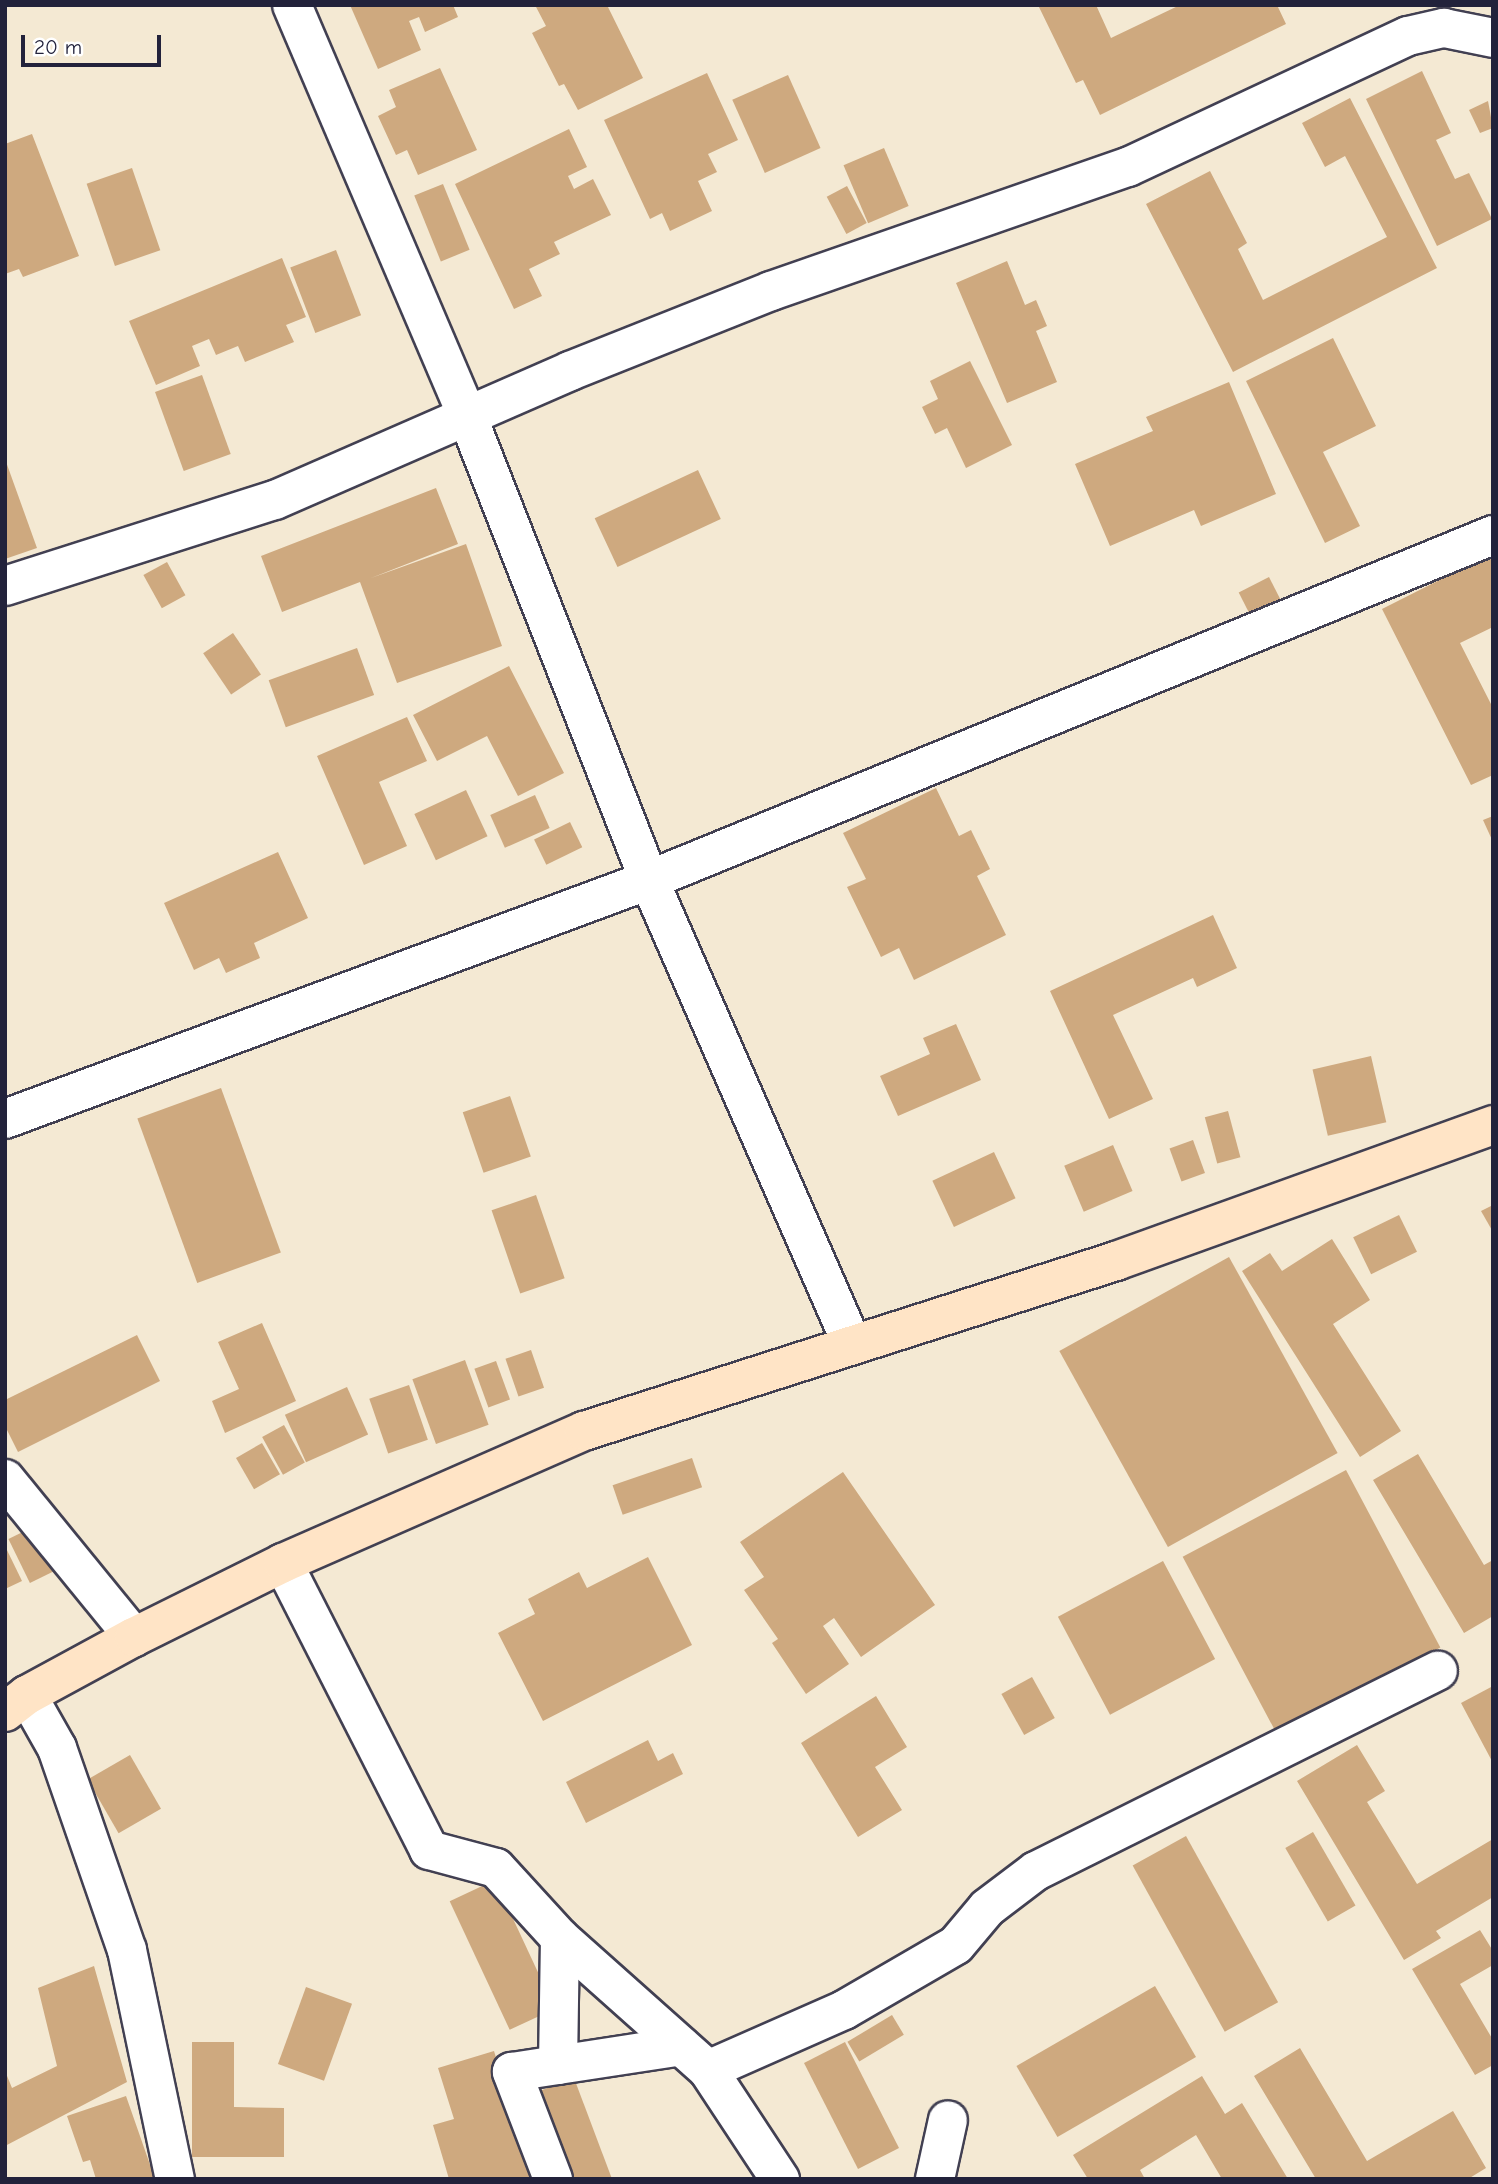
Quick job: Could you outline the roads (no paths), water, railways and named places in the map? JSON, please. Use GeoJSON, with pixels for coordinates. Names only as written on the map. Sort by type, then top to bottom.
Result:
{"type":"FeatureCollection","features":[{"type":"Feature","properties":{"kind":"street"},"geometry":{"type":"LineString","coordinates":[[292,5],[468,418],[649,880],[852,1344]]}},
{"type":"Feature","properties":{"kind":"street"},"geometry":{"type":"LineString","coordinates":[[5,586],[275,500],[771,291],[1128,167],[1408,36],[1444,28],[1493,38]]}},
{"type":"Feature","properties":{"kind":"street"},"geometry":{"type":"LineString","coordinates":[[5,1119],[649,880],[1493,535]]}},
{"type":"Feature","properties":{"kind":"street"},"geometry":{"type":"LineString","coordinates":[[175,2179],[127,1950],[57,1748],[16,1704],[134,1637],[283,1563],[584,1431],[1116,1261],[1493,1125]]}},
{"type":"Feature","properties":{"kind":"street"},"geometry":{"type":"LineString","coordinates":[[5,1479],[134,1637]]}},
{"type":"Feature","properties":{"kind":"street"},"geometry":{"type":"LineString","coordinates":[[283,1563],[429,1850],[496,1868],[560,1938],[694,2058],[780,2179]]}},
{"type":"Feature","properties":{"kind":"street"},"geometry":{"type":"LineString","coordinates":[[553,2179],[512,2073],[558,2065],[694,2058],[844,2010],[956,1945],[987,1908],[1036,1871],[1438,1671]]}},
{"type":"Feature","properties":{"kind":"street"},"geometry":{"type":"LineString","coordinates":[[558,2065],[560,1938]]}},
{"type":"Feature","properties":{"kind":"street"},"geometry":{"type":"LineString","coordinates":[[935,2179],[948,2120]]}}]}
